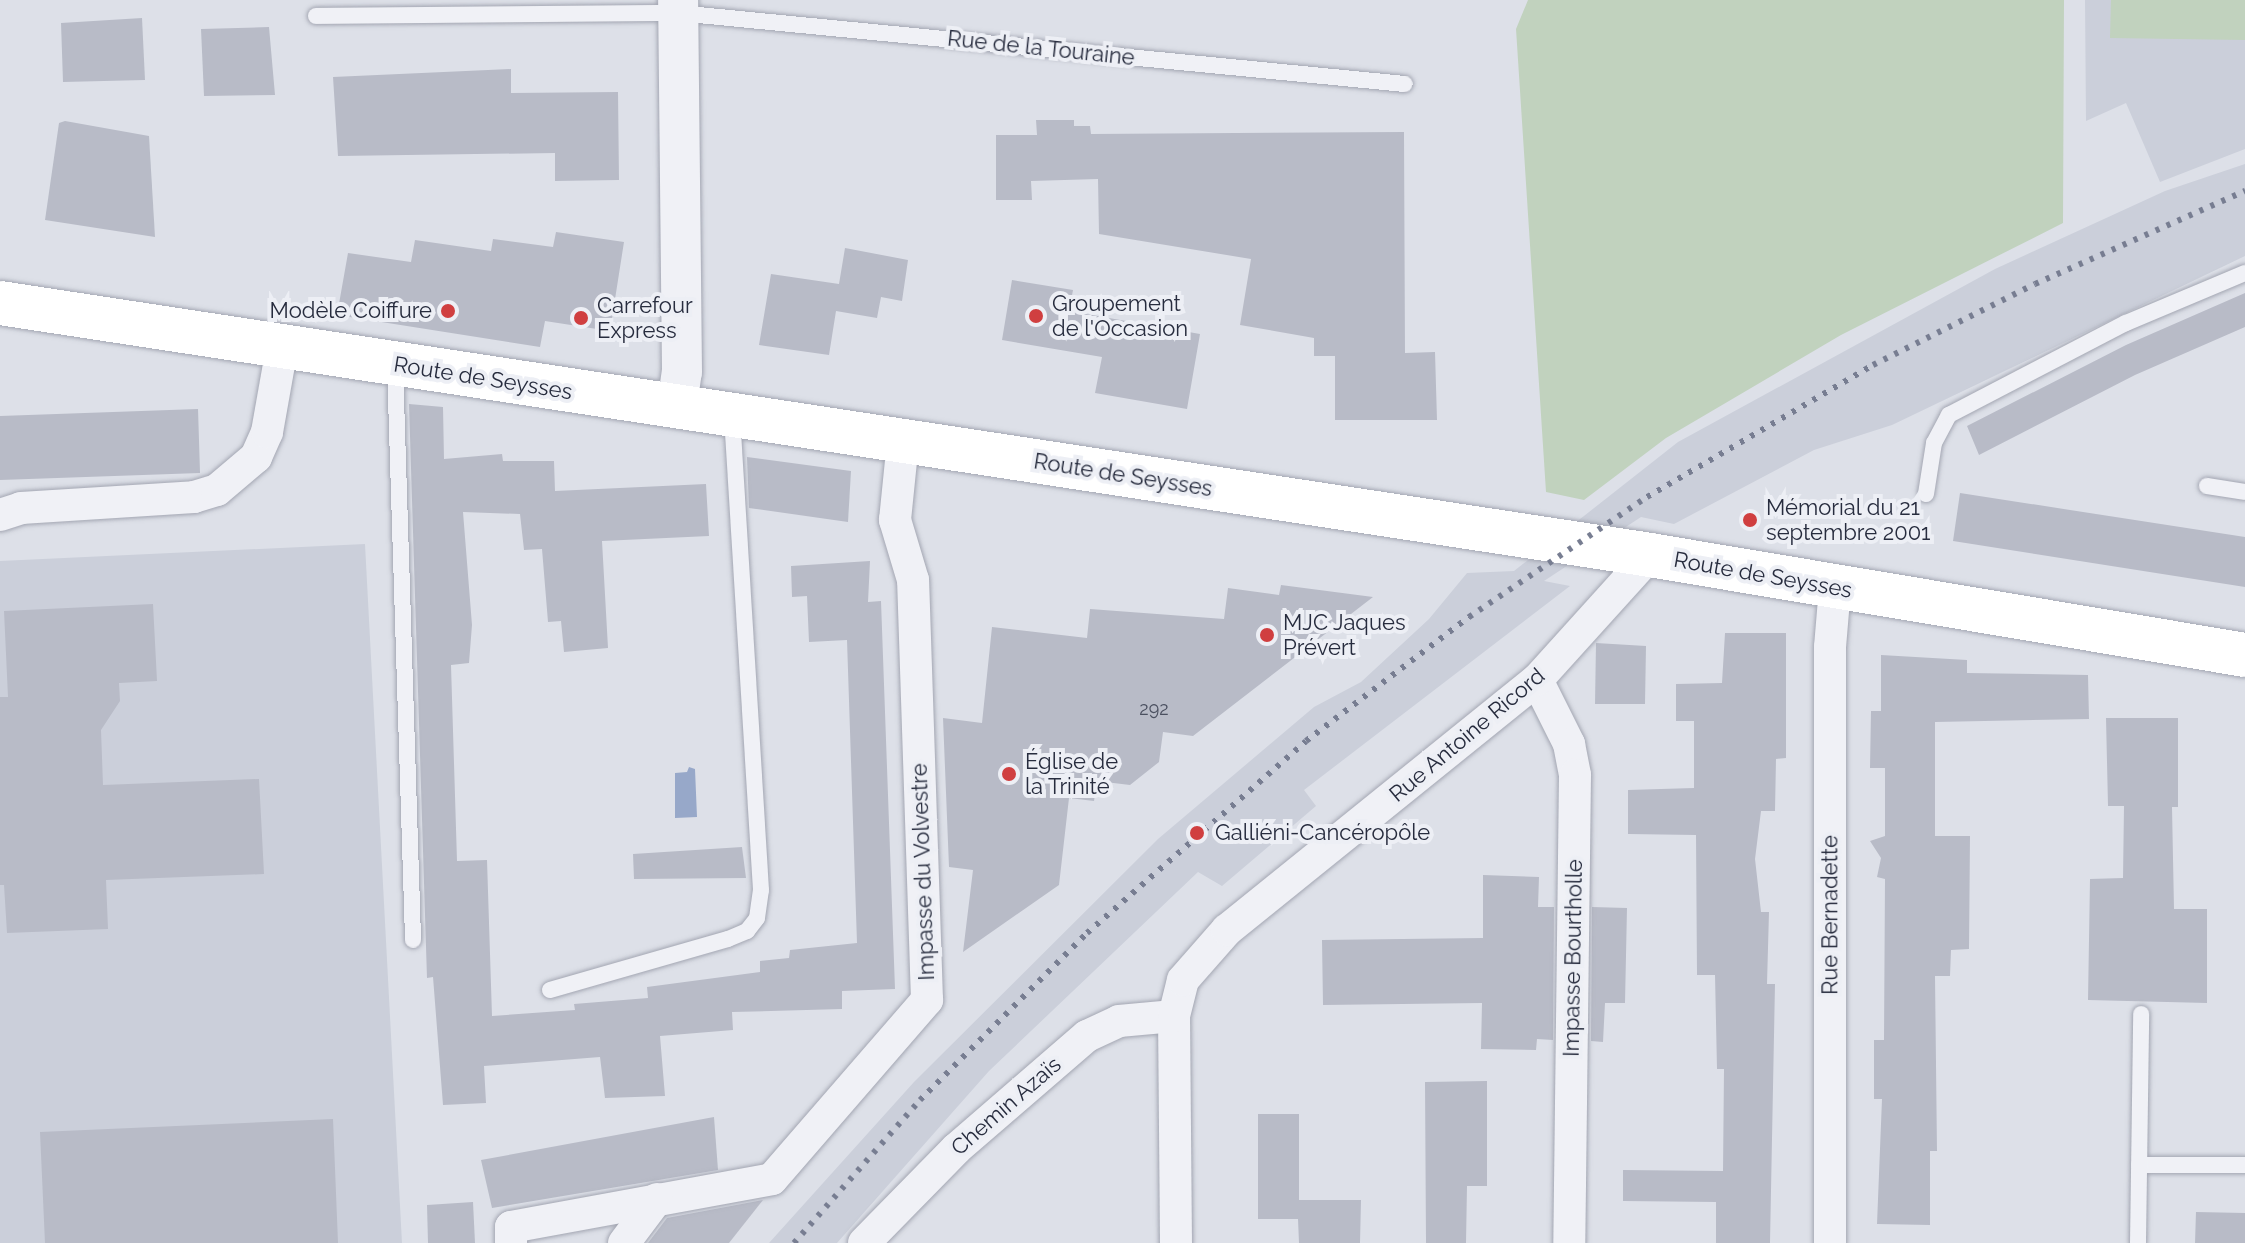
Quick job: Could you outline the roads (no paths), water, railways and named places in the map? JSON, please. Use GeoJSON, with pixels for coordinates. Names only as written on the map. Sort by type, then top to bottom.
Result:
{"type":"FeatureCollection","features":[{"type":"Feature","properties":{"kind":"main road","name":"Route de Seysses"},"geometry":{"type":"LineString","coordinates":[[0,303],[1650,555],[2245,655]]}},
{"type":"Feature","properties":{"kind":"street"},"geometry":{"type":"LineString","coordinates":[[677,406],[682,372],[678,6]]}},
{"type":"Feature","properties":{"kind":"street"},"geometry":{"type":"LineString","coordinates":[[0,515],[21,508],[194,497],[217,490],[256,457],[267,432],[282,348]]}},
{"type":"Feature","properties":{"kind":"street","name":"Impasse du Volvestre"},"geometry":{"type":"LineString","coordinates":[[511,1243],[511,1227],[772,1179],[927,1000],[913,580],[895,520],[903,441]]}},
{"type":"Feature","properties":{"kind":"street","name":"Rue Antoine Ricord"},"geometry":{"type":"LineString","coordinates":[[1176,1243],[1174,1016],[1183,980],[1227,930],[1537,680],[1650,555]]}},
{"type":"Feature","properties":{"kind":"street","name":"Rue Bernadette"},"geometry":{"type":"LineString","coordinates":[[1830,1243],[1830,647],[1835,588]]}},
{"type":"Feature","properties":{"kind":"street","name":"Impasse Bourtholle"},"geometry":{"type":"LineString","coordinates":[[1537,680],[1569,744],[1575,775],[1569,1243]]}},
{"type":"Feature","properties":{"kind":"street","name":"Chemin Azaïs"},"geometry":{"type":"LineString","coordinates":[[864,1243],[956,1149],[1087,1036],[1119,1021],[1174,1016]]}},
{"type":"Feature","properties":{"kind":"street"},"geometry":{"type":"LineString","coordinates":[[624,1243],[657,1199]]}},
{"type":"Feature","properties":{"kind":"lane","name":"Rue de la Touraine"},"geometry":{"type":"LineString","coordinates":[[316,16],[678,6],[1405,84]]}},
{"type":"Feature","properties":{"kind":"lane"},"geometry":{"type":"LineString","coordinates":[[1926,494],[1934,443],[1949,415],[2126,323],[2245,273]]}},
{"type":"Feature","properties":{"kind":"lane"},"geometry":{"type":"LineString","coordinates":[[395,364],[413,940]]}},
{"type":"Feature","properties":{"kind":"lane"},"geometry":{"type":"LineString","coordinates":[[550,990],[728,939],[747,931],[757,918],[761,890],[732,415]]}},
{"type":"Feature","properties":{"kind":"lane"},"geometry":{"type":"LineString","coordinates":[[2207,486],[2245,492]]}},
{"type":"Feature","properties":{"kind":"lane"},"geometry":{"type":"LineString","coordinates":[[2138,1243],[2141,1014]]}},
{"type":"Feature","properties":{"kind":"lane"},"geometry":{"type":"LineString","coordinates":[[2139,1165],[2245,1165]]}},
{"type":"Feature","properties":{"kind":"water"},"geometry":{"type":"Polygon","coordinates":[[[689,767],[695,769],[697,817],[675,818],[675,773],[687,772],[689,767]]]}},
{"type":"Feature","properties":{"kind":"railway"},"geometry":{"type":"LineString","coordinates":[[794,1243],[920,1100],[1087,933],[1306,741],[1469,617],[1647,497],[1873,365],[2035,284],[2245,191]]}},
{"type":"Feature","properties":{"kind":"place","name":"Modèle Coiffure"},"geometry":{"type":"Point","coordinates":[448,311]}},
{"type":"Feature","properties":{"kind":"place","name":"Groupement de l'Occasion"},"geometry":{"type":"Point","coordinates":[1036,316]}},
{"type":"Feature","properties":{"kind":"place","name":"Carrefour Express"},"geometry":{"type":"Point","coordinates":[581,318]}},
{"type":"Feature","properties":{"kind":"place","name":"Mémorial du 21 septembre 2001"},"geometry":{"type":"Point","coordinates":[1750,520]}},
{"type":"Feature","properties":{"kind":"place","name":"MJC Jaques Prévert"},"geometry":{"type":"Point","coordinates":[1267,635]}},
{"type":"Feature","properties":{"kind":"place","name":"Église de la Trinité"},"geometry":{"type":"Point","coordinates":[1009,774]}},
{"type":"Feature","properties":{"kind":"place","name":"Galliéni-Cancéropôle"},"geometry":{"type":"Point","coordinates":[1197,833]}}]}
